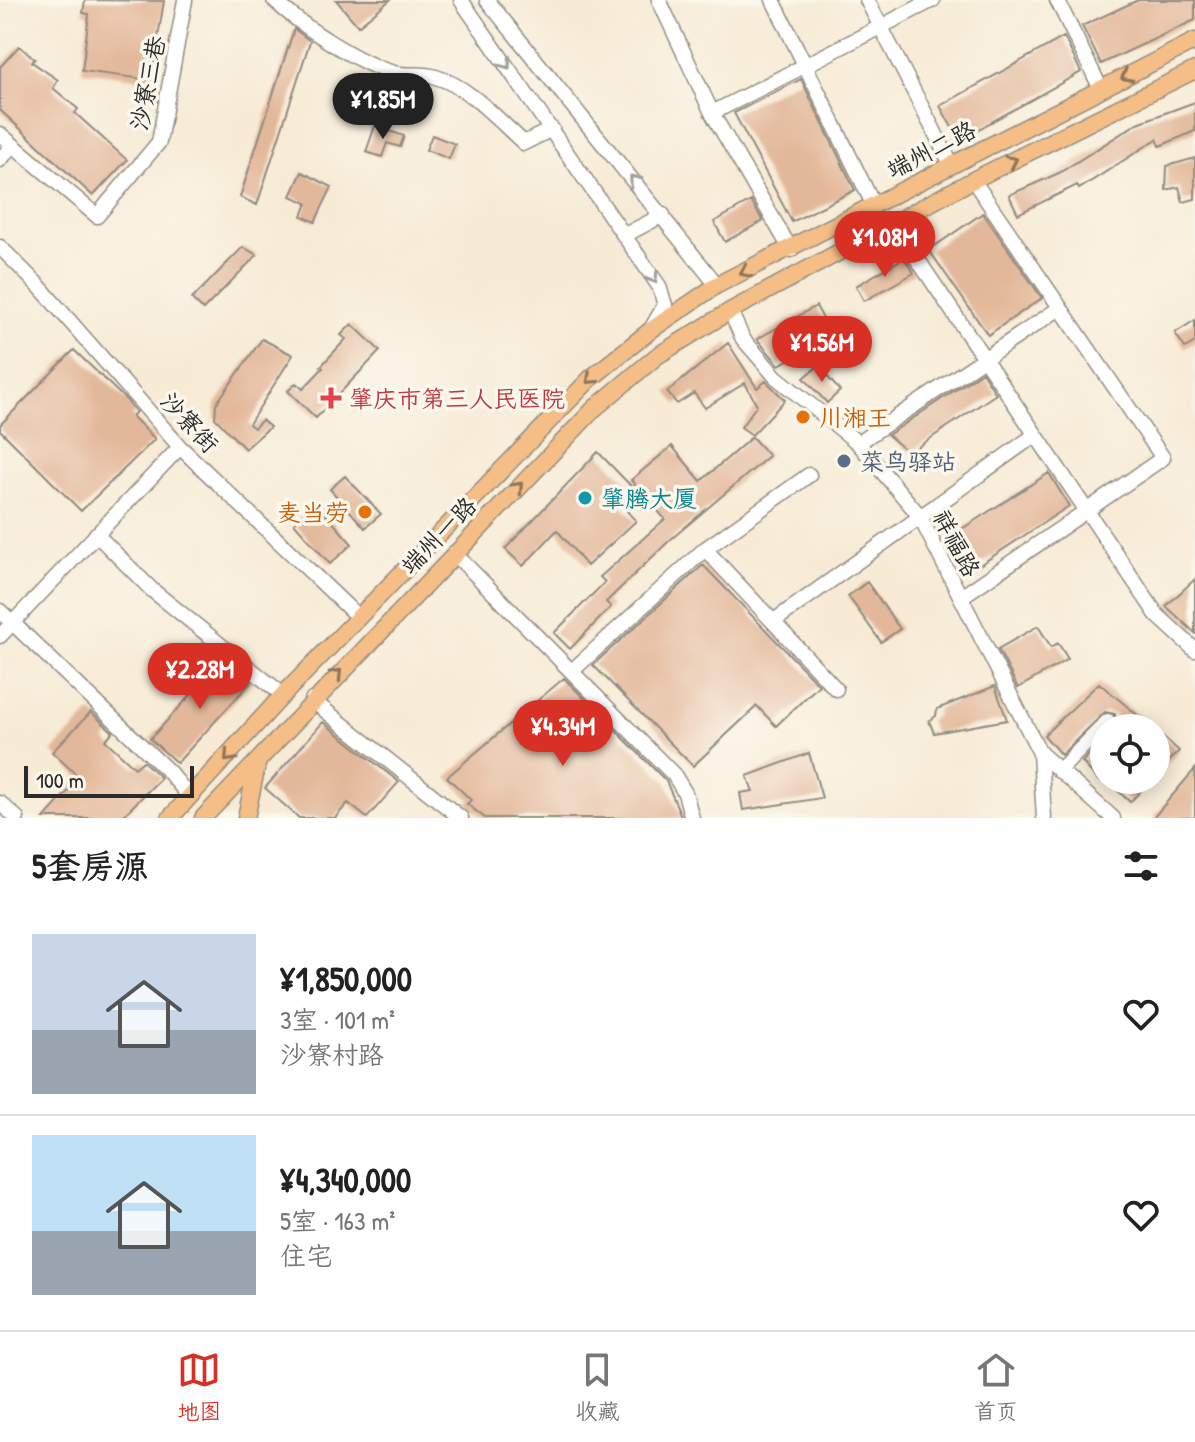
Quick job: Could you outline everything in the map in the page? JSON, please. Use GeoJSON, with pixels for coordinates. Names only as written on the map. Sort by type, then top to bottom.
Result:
{"type":"FeatureCollection","features":[{"type":"Feature","properties":{"kind":"main road","name":"端州二路"},"geometry":{"type":"LineString","coordinates":[[651,330],[717,285],[791,250],[1195,41]]}},
{"type":"Feature","properties":{"kind":"main road","name":"端州二路"},"geometry":{"type":"LineString","coordinates":[[730,311],[973,180],[1195,70]]}},
{"type":"Feature","properties":{"kind":"main road","name":"端州一路"},"geometry":{"type":"LineString","coordinates":[[207,817],[283,730],[595,408],[657,356],[730,311]]}},
{"type":"Feature","properties":{"kind":"main road","name":"端州一路"},"geometry":{"type":"LineString","coordinates":[[170,818],[283,695],[590,379],[651,330]]}},
{"type":"Feature","properties":{"kind":"main road"},"geometry":{"type":"LineString","coordinates":[[266,715],[283,730]]}},
{"type":"Feature","properties":{"kind":"main road"},"geometry":{"type":"LineString","coordinates":[[246,818],[258,761]]}},
{"type":"Feature","properties":{"kind":"main road"},"geometry":{"type":"LineString","coordinates":[[190,797],[207,817]]}},
{"type":"Feature","properties":{"kind":"street","name":"沙寮三巷"},"geometry":{"type":"LineString","coordinates":[[0,134],[97,216],[159,142],[185,0]]}},
{"type":"Feature","properties":{"kind":"street"},"geometry":{"type":"LineString","coordinates":[[274,0],[316,33],[375,67],[436,77],[462,89],[524,143],[552,129]]}},
{"type":"Feature","properties":{"kind":"street"},"geometry":{"type":"LineString","coordinates":[[461,0],[659,286],[665,305],[651,330]]}},
{"type":"Feature","properties":{"kind":"street"},"geometry":{"type":"LineString","coordinates":[[487,0],[717,285]]}},
{"type":"Feature","properties":{"kind":"street"},"geometry":{"type":"LineString","coordinates":[[659,0],[712,113],[791,250]]}},
{"type":"Feature","properties":{"kind":"street"},"geometry":{"type":"LineString","coordinates":[[773,0],[874,206]]}},
{"type":"Feature","properties":{"kind":"street"},"geometry":{"type":"LineString","coordinates":[[867,0],[952,166]]}},
{"type":"Feature","properties":{"kind":"street"},"geometry":{"type":"LineString","coordinates":[[712,113],[933,0]]}},
{"type":"Feature","properties":{"kind":"street"},"geometry":{"type":"LineString","coordinates":[[1057,0],[1101,89]]}},
{"type":"Feature","properties":{"kind":"street"},"geometry":{"type":"LineString","coordinates":[[0,160],[13,145]]}},
{"type":"Feature","properties":{"kind":"street"},"geometry":{"type":"LineString","coordinates":[[961,597],[1163,458],[973,180]]}},
{"type":"Feature","properties":{"kind":"street"},"geometry":{"type":"LineString","coordinates":[[625,235],[663,215]]}},
{"type":"Feature","properties":{"kind":"street"},"geometry":{"type":"LineString","coordinates":[[893,223],[1157,615],[1195,650]]}},
{"type":"Feature","properties":{"kind":"street","name":"沙寮街"},"geometry":{"type":"LineString","coordinates":[[0,247],[39,286],[180,447],[358,617]]}},
{"type":"Feature","properties":{"kind":"street"},"geometry":{"type":"LineString","coordinates":[[858,443],[1060,308]]}},
{"type":"Feature","properties":{"kind":"street","name":"祥福路"},"geometry":{"type":"LineString","coordinates":[[730,311],[743,339],[776,377],[858,443],[919,515],[1040,753],[1113,818]]}},
{"type":"Feature","properties":{"kind":"street"},"geometry":{"type":"LineString","coordinates":[[774,621],[1035,435]]}},
{"type":"Feature","properties":{"kind":"street"},"geometry":{"type":"LineString","coordinates":[[0,636],[180,447]]}},
{"type":"Feature","properties":{"kind":"street"},"geometry":{"type":"LineString","coordinates":[[573,670],[705,549],[809,475]]}},
{"type":"Feature","properties":{"kind":"street"},"geometry":{"type":"LineString","coordinates":[[96,534],[152,590],[283,695]]}},
{"type":"Feature","properties":{"kind":"street"},"geometry":{"type":"LineString","coordinates":[[705,549],[836,689]]}},
{"type":"Feature","properties":{"kind":"street"},"geometry":{"type":"LineString","coordinates":[[454,553],[674,775],[685,793],[692,818]]}},
{"type":"Feature","properties":{"kind":"street"},"geometry":{"type":"LineString","coordinates":[[0,611],[169,772],[190,797]]}},
{"type":"Feature","properties":{"kind":"street"},"geometry":{"type":"LineString","coordinates":[[312,700],[461,818]]}},
{"type":"Feature","properties":{"kind":"street"},"geometry":{"type":"LineString","coordinates":[[1059,771],[1090,739]]}},
{"type":"Feature","properties":{"kind":"street"},"geometry":{"type":"LineString","coordinates":[[1040,753],[1044,818]]}},
{"type":"Feature","properties":{"kind":"street"},"geometry":{"type":"LineString","coordinates":[[0,803],[17,818]]}},
{"type":"Feature","properties":{"kind":"building"},"geometry":{"type":"Polygon","coordinates":[[[85,0],[164,1],[151,80],[82,71],[89,14],[83,13],[85,0]]]}},
{"type":"Feature","properties":{"kind":"building"},"geometry":{"type":"Polygon","coordinates":[[[336,0],[390,0],[358,26],[336,0]]]}},
{"type":"Feature","properties":{"kind":"building"},"geometry":{"type":"Polygon","coordinates":[[[1138,0],[1195,0],[1195,20],[1101,64],[1082,26],[1138,0]]]}},
{"type":"Feature","properties":{"kind":"building"},"geometry":{"type":"Polygon","coordinates":[[[294,29],[310,41],[257,205],[240,197],[294,29]]]}},
{"type":"Feature","properties":{"kind":"building"},"geometry":{"type":"Polygon","coordinates":[[[1064,37],[1081,72],[959,140],[940,106],[1064,37]]]}},
{"type":"Feature","properties":{"kind":"building"},"geometry":{"type":"Polygon","coordinates":[[[19,46],[35,59],[32,62],[58,80],[53,88],[78,109],[75,113],[127,160],[93,196],[0,110],[0,67],[19,46]]]}},
{"type":"Feature","properties":{"kind":"building"},"geometry":{"type":"Polygon","coordinates":[[[801,79],[855,190],[792,222],[734,113],[801,79]]]}},
{"type":"Feature","properties":{"kind":"building"},"geometry":{"type":"Polygon","coordinates":[[[1195,102],[1195,131],[1160,146],[1157,139],[1079,189],[1077,185],[1018,214],[1009,195],[1059,173],[1138,123],[1195,102]]]}},
{"type":"Feature","properties":{"kind":"building"},"geometry":{"type":"Polygon","coordinates":[[[375,126],[404,136],[400,147],[387,143],[382,157],[366,152],[375,126]]]}},
{"type":"Feature","properties":{"kind":"building"},"geometry":{"type":"Polygon","coordinates":[[[432,135],[455,144],[449,159],[426,150],[432,135]]]}},
{"type":"Feature","properties":{"kind":"building"},"geometry":{"type":"Polygon","coordinates":[[[1195,158],[1195,199],[1183,202],[1179,187],[1166,190],[1167,166],[1195,158]]]}},
{"type":"Feature","properties":{"kind":"building"},"geometry":{"type":"Polygon","coordinates":[[[302,172],[332,187],[315,222],[302,216],[307,203],[291,196],[302,172]]]}},
{"type":"Feature","properties":{"kind":"building"},"geometry":{"type":"Polygon","coordinates":[[[751,201],[763,221],[725,242],[714,222],[751,201]]]}},
{"type":"Feature","properties":{"kind":"building"},"geometry":{"type":"Polygon","coordinates":[[[983,213],[1042,298],[988,335],[929,250],[983,213]]]}},
{"type":"Feature","properties":{"kind":"building"},"geometry":{"type":"Polygon","coordinates":[[[243,247],[257,255],[203,310],[192,299],[243,247]]]}},
{"type":"Feature","properties":{"kind":"building"},"geometry":{"type":"Polygon","coordinates":[[[904,258],[914,273],[864,301],[856,286],[904,258]]]}},
{"type":"Feature","properties":{"kind":"building"},"geometry":{"type":"Polygon","coordinates":[[[816,306],[832,335],[779,365],[757,339],[816,306]]]}},
{"type":"Feature","properties":{"kind":"building"},"geometry":{"type":"Polygon","coordinates":[[[1195,320],[1195,342],[1185,348],[1175,333],[1195,320]]]}},
{"type":"Feature","properties":{"kind":"building"},"geometry":{"type":"Polygon","coordinates":[[[352,324],[380,351],[316,418],[288,391],[296,383],[303,389],[346,339],[341,335],[352,324]]]}},
{"type":"Feature","properties":{"kind":"building"},"geometry":{"type":"Polygon","coordinates":[[[262,339],[293,355],[249,424],[254,428],[262,420],[270,427],[245,449],[215,418],[216,404],[262,339]]]}},
{"type":"Feature","properties":{"kind":"building"},"geometry":{"type":"Polygon","coordinates":[[[728,343],[757,388],[766,381],[785,400],[752,435],[741,427],[757,405],[745,383],[705,408],[694,393],[677,404],[667,392],[728,343]]]}},
{"type":"Feature","properties":{"kind":"building"},"geometry":{"type":"Polygon","coordinates":[[[74,350],[126,400],[136,412],[132,416],[155,439],[81,511],[0,430],[0,425],[74,350]]]}},
{"type":"Feature","properties":{"kind":"building"},"geometry":{"type":"Polygon","coordinates":[[[818,366],[840,391],[827,403],[804,378],[818,366]]]}},
{"type":"Feature","properties":{"kind":"building"},"geometry":{"type":"Polygon","coordinates":[[[982,372],[996,394],[909,453],[888,435],[982,372]]]}},
{"type":"Feature","properties":{"kind":"building"},"geometry":{"type":"Polygon","coordinates":[[[752,437],[769,456],[670,540],[606,602],[611,607],[570,649],[554,633],[605,582],[600,577],[665,519],[631,480],[672,446],[701,481],[752,437]]]}},
{"type":"Feature","properties":{"kind":"building"},"geometry":{"type":"Polygon","coordinates":[[[598,452],[631,486],[617,500],[636,521],[587,566],[557,530],[523,566],[505,549],[598,452]]]}},
{"type":"Feature","properties":{"kind":"building"},"geometry":{"type":"Polygon","coordinates":[[[1049,473],[1069,506],[975,568],[957,532],[1049,473]]]}},
{"type":"Feature","properties":{"kind":"building"},"geometry":{"type":"Polygon","coordinates":[[[345,476],[381,514],[365,528],[330,489],[345,476]]]}},
{"type":"Feature","properties":{"kind":"building"},"geometry":{"type":"Polygon","coordinates":[[[316,503],[352,544],[330,564],[294,523],[316,503]]]}},
{"type":"Feature","properties":{"kind":"building"},"geometry":{"type":"Polygon","coordinates":[[[703,565],[819,685],[776,726],[757,706],[693,766],[593,665],[703,565]]]}},
{"type":"Feature","properties":{"kind":"building"},"geometry":{"type":"Polygon","coordinates":[[[1195,579],[1195,633],[1166,606],[1195,579]]]}},
{"type":"Feature","properties":{"kind":"building"},"geometry":{"type":"Polygon","coordinates":[[[867,582],[900,629],[881,642],[848,596],[867,582]]]}},
{"type":"Feature","properties":{"kind":"building"},"geometry":{"type":"Polygon","coordinates":[[[1038,626],[1051,647],[1058,643],[1068,659],[1018,688],[998,649],[1038,626]]]}},
{"type":"Feature","properties":{"kind":"building"},"geometry":{"type":"Polygon","coordinates":[[[223,660],[251,682],[177,763],[150,739],[223,660]]]}},
{"type":"Feature","properties":{"kind":"building"},"geometry":{"type":"Polygon","coordinates":[[[564,678],[666,781],[682,818],[485,818],[467,804],[471,800],[447,777],[564,678]]]}},
{"type":"Feature","properties":{"kind":"building"},"geometry":{"type":"Polygon","coordinates":[[[1099,683],[1136,714],[1090,714],[1090,727],[1061,755],[1044,735],[1099,683]]]}},
{"type":"Feature","properties":{"kind":"building"},"geometry":{"type":"Polygon","coordinates":[[[995,686],[1007,720],[934,733],[929,721],[936,716],[937,709],[995,686]]]}},
{"type":"Feature","properties":{"kind":"building"},"geometry":{"type":"Polygon","coordinates":[[[91,712],[113,732],[105,740],[135,768],[143,761],[161,778],[121,818],[44,818],[80,778],[52,752],[91,712]]]}},
{"type":"Feature","properties":{"kind":"building"},"geometry":{"type":"Polygon","coordinates":[[[323,722],[399,782],[367,818],[348,803],[335,818],[299,818],[265,788],[323,722]]]}},
{"type":"Feature","properties":{"kind":"building"},"geometry":{"type":"Polygon","coordinates":[[[1170,743],[1179,751],[1170,760],[1170,743]]]}},
{"type":"Feature","properties":{"kind":"building"},"geometry":{"type":"Polygon","coordinates":[[[809,753],[822,798],[743,810],[740,793],[753,791],[747,776],[809,753]]]}},
{"type":"Feature","properties":{"kind":"building"},"geometry":{"type":"Polygon","coordinates":[[[1090,754],[1090,771],[1082,762],[1090,754]]]}},
{"type":"Feature","properties":{"kind":"building"},"geometry":{"type":"Polygon","coordinates":[[[1195,769],[1195,818],[1153,818],[1195,769]]]}},
{"type":"Feature","properties":{"kind":"building"},"geometry":{"type":"Polygon","coordinates":[[[1122,794],[1138,794],[1130,802],[1122,794]]]}},
{"type":"Feature","properties":{"kind":"place","name":"肇庆市第三人民医院"},"geometry":{"type":"Point","coordinates":[331,398]}},
{"type":"Feature","properties":{"kind":"place","name":"川湘王"},"geometry":{"type":"Point","coordinates":[803,417]}},
{"type":"Feature","properties":{"kind":"place","name":"菜鸟驿站"},"geometry":{"type":"Point","coordinates":[844,461]}},
{"type":"Feature","properties":{"kind":"place","name":"肇腾大厦"},"geometry":{"type":"Point","coordinates":[585,498]}},
{"type":"Feature","properties":{"kind":"place","name":"麦当劳"},"geometry":{"type":"Point","coordinates":[365,512]}}]}
